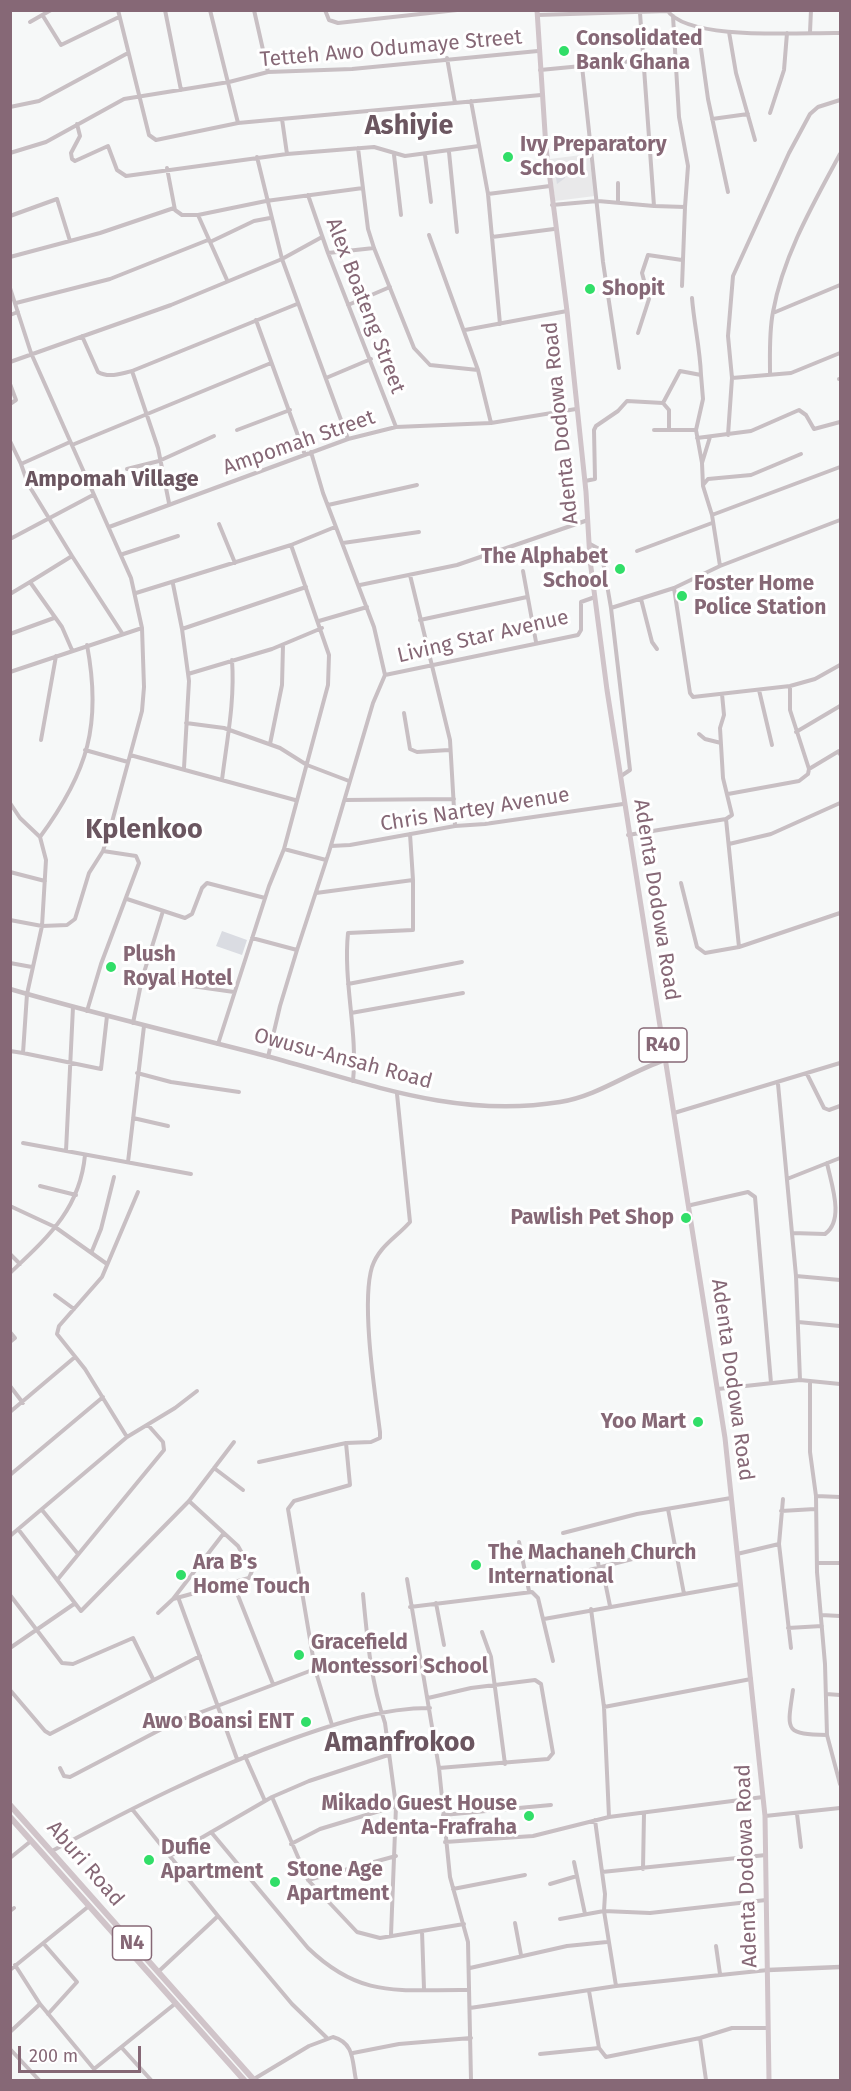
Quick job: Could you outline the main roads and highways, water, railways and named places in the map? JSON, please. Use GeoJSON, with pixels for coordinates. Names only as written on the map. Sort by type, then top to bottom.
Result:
{"type":"FeatureCollection","features":[{"type":"Feature","properties":{"kind":"highway","name":"Aburi Road"},"geometry":{"type":"LineString","coordinates":[[10,1805],[158,1972],[240,2071],[243,2080]]}},
{"type":"Feature","properties":{"kind":"highway","name":"Aburi Road"},"geometry":{"type":"LineString","coordinates":[[10,1817],[176,2003],[240,2071],[253,2080]]}},
{"type":"Feature","properties":{"kind":"main road","name":"Adenta Dodowa Road"},"geometry":{"type":"LineString","coordinates":[[537,13],[541,95],[550,186],[567,311],[595,597],[623,804],[691,1205],[718,1389],[731,1498],[765,1816],[769,2080]]}},
{"type":"Feature","properties":{"kind":"place","name":"Consolidated Bank Ghana"},"geometry":{"type":"Point","coordinates":[564,51]}},
{"type":"Feature","properties":{"kind":"place","name":"Ivy Preparatory School"},"geometry":{"type":"Point","coordinates":[508,157]}},
{"type":"Feature","properties":{"kind":"place","name":"Shopit"},"geometry":{"type":"Point","coordinates":[590,289]}},
{"type":"Feature","properties":{"kind":"place","name":"The Alphabet School"},"geometry":{"type":"Point","coordinates":[620,569]}},
{"type":"Feature","properties":{"kind":"place","name":"Foster Home Police Station"},"geometry":{"type":"Point","coordinates":[682,596]}},
{"type":"Feature","properties":{"kind":"place","name":"Plush Royal Hotel"},"geometry":{"type":"Point","coordinates":[111,967]}},
{"type":"Feature","properties":{"kind":"place","name":"Pawlish Pet Shop"},"geometry":{"type":"Point","coordinates":[686,1218]}},
{"type":"Feature","properties":{"kind":"place","name":"Yoo Mart"},"geometry":{"type":"Point","coordinates":[698,1422]}},
{"type":"Feature","properties":{"kind":"place","name":"The Machaneh Church International"},"geometry":{"type":"Point","coordinates":[476,1565]}},
{"type":"Feature","properties":{"kind":"place","name":"Ara B's Home Touch"},"geometry":{"type":"Point","coordinates":[181,1575]}},
{"type":"Feature","properties":{"kind":"place","name":"Gracefield Montessori School"},"geometry":{"type":"Point","coordinates":[299,1655]}},
{"type":"Feature","properties":{"kind":"place","name":"Awo Boansi ENT"},"geometry":{"type":"Point","coordinates":[306,1722]}},
{"type":"Feature","properties":{"kind":"place","name":"Mikado Guest House Adenta-Frafraha"},"geometry":{"type":"Point","coordinates":[529,1816]}},
{"type":"Feature","properties":{"kind":"place","name":"Dufie Apartment"},"geometry":{"type":"Point","coordinates":[149,1860]}},
{"type":"Feature","properties":{"kind":"place","name":"Stone Age Apartment"},"geometry":{"type":"Point","coordinates":[275,1882]}},
{"type":"Feature","properties":{"kind":"district","name":"Ashiyie"},"geometry":{"type":"Point","coordinates":[409,126]}},
{"type":"Feature","properties":{"kind":"district","name":"Ampomah Village"},"geometry":{"type":"Point","coordinates":[112,480]}},
{"type":"Feature","properties":{"kind":"district","name":"Kplenkoo"},"geometry":{"type":"Point","coordinates":[144,830]}},
{"type":"Feature","properties":{"kind":"district","name":"Amanfrokoo"},"geometry":{"type":"Point","coordinates":[400,1743]}}]}
